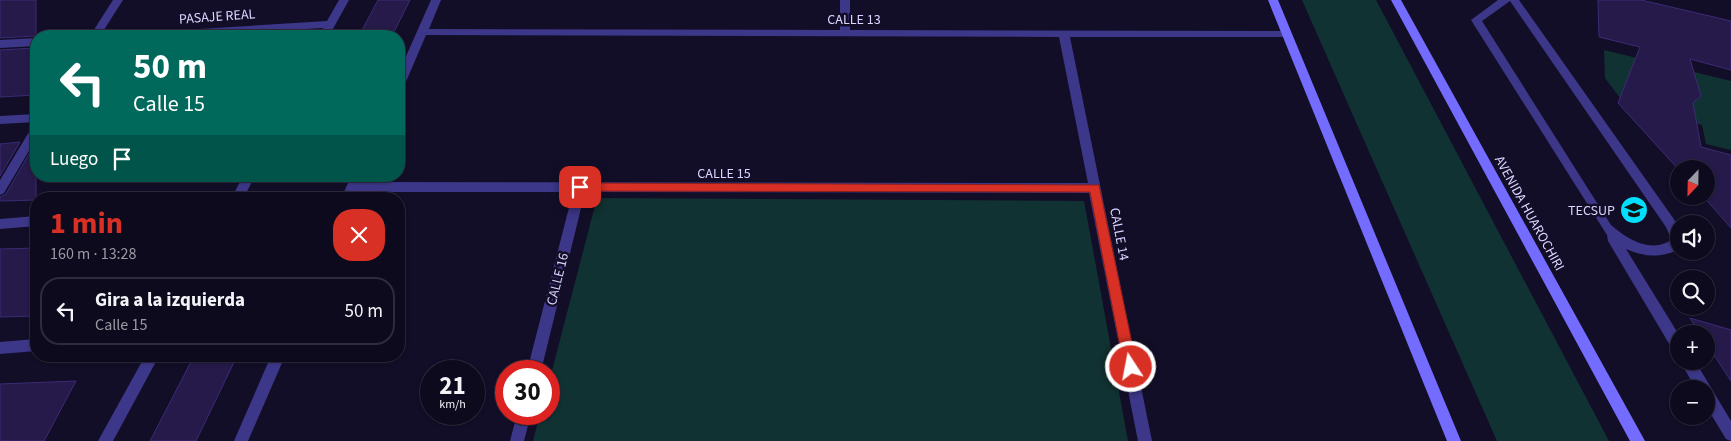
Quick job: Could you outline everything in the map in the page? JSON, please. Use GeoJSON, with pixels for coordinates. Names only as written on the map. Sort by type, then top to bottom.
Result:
{"type":"FeatureCollection","features":[{"type":"Feature","properties":{"kind":"main road"},"geometry":{"type":"LineString","coordinates":[[1273,0],[1454,441]]}},
{"type":"Feature","properties":{"kind":"main road","name":"AVENIDA HUAROCHIRI"},"geometry":{"type":"LineString","coordinates":[[1396,0],[1638,441]]}},
{"type":"Feature","properties":{"kind":"street"},"geometry":{"type":"LineString","coordinates":[[99,30],[118,0]]}},
{"type":"Feature","properties":{"kind":"street"},"geometry":{"type":"LineString","coordinates":[[328,30],[344,0]]}},
{"type":"Feature","properties":{"kind":"street"},"geometry":{"type":"LineString","coordinates":[[405,70],[436,0]]}},
{"type":"Feature","properties":{"kind":"street"},"geometry":{"type":"LineString","coordinates":[[844,33],[845,0]]}},
{"type":"Feature","properties":{"kind":"street"},"geometry":{"type":"LineString","coordinates":[[1505,0],[1476,20],[1607,228],[1670,333]]}},
{"type":"Feature","properties":{"kind":"street"},"geometry":{"type":"LineString","coordinates":[[1514,0],[1672,224],[1677,239],[1673,246],[1666,250],[1655,252],[1643,250],[1624,242],[1607,228]]}},
{"type":"Feature","properties":{"kind":"street","name":"PASAJE REAL"},"geometry":{"type":"LineString","coordinates":[[232,30],[331,24]]}},
{"type":"Feature","properties":{"kind":"street","name":"CALLE 13"},"geometry":{"type":"LineString","coordinates":[[422,32],[1286,34]]}},
{"type":"Feature","properties":{"kind":"street","name":"CALLE 14"},"geometry":{"type":"LineString","coordinates":[[1064,34],[1145,441]]}},
{"type":"Feature","properties":{"kind":"street"},"geometry":{"type":"LineString","coordinates":[[0,44],[30,42]]}},
{"type":"Feature","properties":{"kind":"street"},"geometry":{"type":"LineString","coordinates":[[0,120],[30,118]]}},
{"type":"Feature","properties":{"kind":"street"},"geometry":{"type":"LineString","coordinates":[[0,190],[30,140]]}},
{"type":"Feature","properties":{"kind":"street","name":"CALLE 15"},"geometry":{"type":"LineString","coordinates":[[355,182],[580,187],[1095,188]]}},
{"type":"Feature","properties":{"kind":"street","name":"CALLE 16"},"geometry":{"type":"LineString","coordinates":[[537,360],[580,187]]}},
{"type":"Feature","properties":{"kind":"street"},"geometry":{"type":"LineString","coordinates":[[0,224],[30,222]]}},
{"type":"Feature","properties":{"kind":"street"},"geometry":{"type":"LineString","coordinates":[[0,348],[30,346]]}},
{"type":"Feature","properties":{"kind":"street"},"geometry":{"type":"LineString","coordinates":[[105,441],[149,362]]}},
{"type":"Feature","properties":{"kind":"street"},"geometry":{"type":"LineString","coordinates":[[241,441],[275,362]]}},
{"type":"Feature","properties":{"kind":"street"},"geometry":{"type":"LineString","coordinates":[[1715,408],[1731,434]]}},
{"type":"Feature","properties":{"kind":"street"},"geometry":{"type":"LineString","coordinates":[[517,441],[521,425]]}},
{"type":"Feature","properties":{"kind":"green space"},"geometry":{"type":"Polygon","coordinates":[[[1302,0],[1376,0],[1609,441],[1497,441],[1302,0]]]}},
{"type":"Feature","properties":{"kind":"green space"},"geometry":{"type":"Polygon","coordinates":[[[1604,50],[1731,81],[1731,150],[1706,144],[1702,125],[1627,107],[1605,78],[1604,50]]]}},
{"type":"Feature","properties":{"kind":"green space"},"geometry":{"type":"Polygon","coordinates":[[[597,198],[1084,201],[1128,441],[533,441],[537,425],[560,425],[560,360],[555,360],[597,198]]]}},
{"type":"Feature","properties":{"kind":"building"},"geometry":{"type":"Polygon","coordinates":[[[0,0],[36,0],[36,30],[30,30],[30,36],[0,38],[0,0]]]}},
{"type":"Feature","properties":{"kind":"building"},"geometry":{"type":"Polygon","coordinates":[[[378,0],[410,0],[395,30],[362,30],[378,0]]]}},
{"type":"Feature","properties":{"kind":"building"},"geometry":{"type":"Polygon","coordinates":[[[1598,0],[1641,0],[1731,21],[1731,70],[1690,59],[1701,96],[1693,103],[1701,147],[1731,155],[1731,228],[1711,205],[1715,205],[1715,160],[1670,160],[1618,103],[1640,47],[1599,37],[1598,0]]]}},
{"type":"Feature","properties":{"kind":"building"},"geometry":{"type":"Polygon","coordinates":[[[30,48],[30,95],[0,97],[0,50],[30,48]]]}},
{"type":"Feature","properties":{"kind":"building"},"geometry":{"type":"Polygon","coordinates":[[[20,142],[0,176],[0,144],[20,142]]]}},
{"type":"Feature","properties":{"kind":"building"},"geometry":{"type":"Polygon","coordinates":[[[30,152],[30,182],[36,182],[36,192],[30,192],[30,200],[0,201],[0,197],[6,194],[30,152]]]}},
{"type":"Feature","properties":{"kind":"building"},"geometry":{"type":"Polygon","coordinates":[[[30,248],[30,316],[0,317],[0,249],[30,248]]]}},
{"type":"Feature","properties":{"kind":"building"},"geometry":{"type":"Polygon","coordinates":[[[1690,318],[1714,325],[1694,325],[1690,318]]]}},
{"type":"Feature","properties":{"kind":"building"},"geometry":{"type":"Polygon","coordinates":[[[1715,325],[1731,330],[1731,381],[1715,357],[1715,325]]]}},
{"type":"Feature","properties":{"kind":"building"},"geometry":{"type":"Polygon","coordinates":[[[191,362],[234,362],[196,441],[150,441],[191,362]]]}},
{"type":"Feature","properties":{"kind":"building"},"geometry":{"type":"Polygon","coordinates":[[[76,381],[44,441],[0,441],[0,384],[76,381]]]}},
{"type":"Feature","properties":{"kind":"place","name":"TECSUP"},"geometry":{"type":"Point","coordinates":[1634,210]}},
{"type":"Feature","properties":{"kind":"route"},"geometry":{"type":"LineString","coordinates":[[580,187],[1095,188],[1131,367]]}}]}
